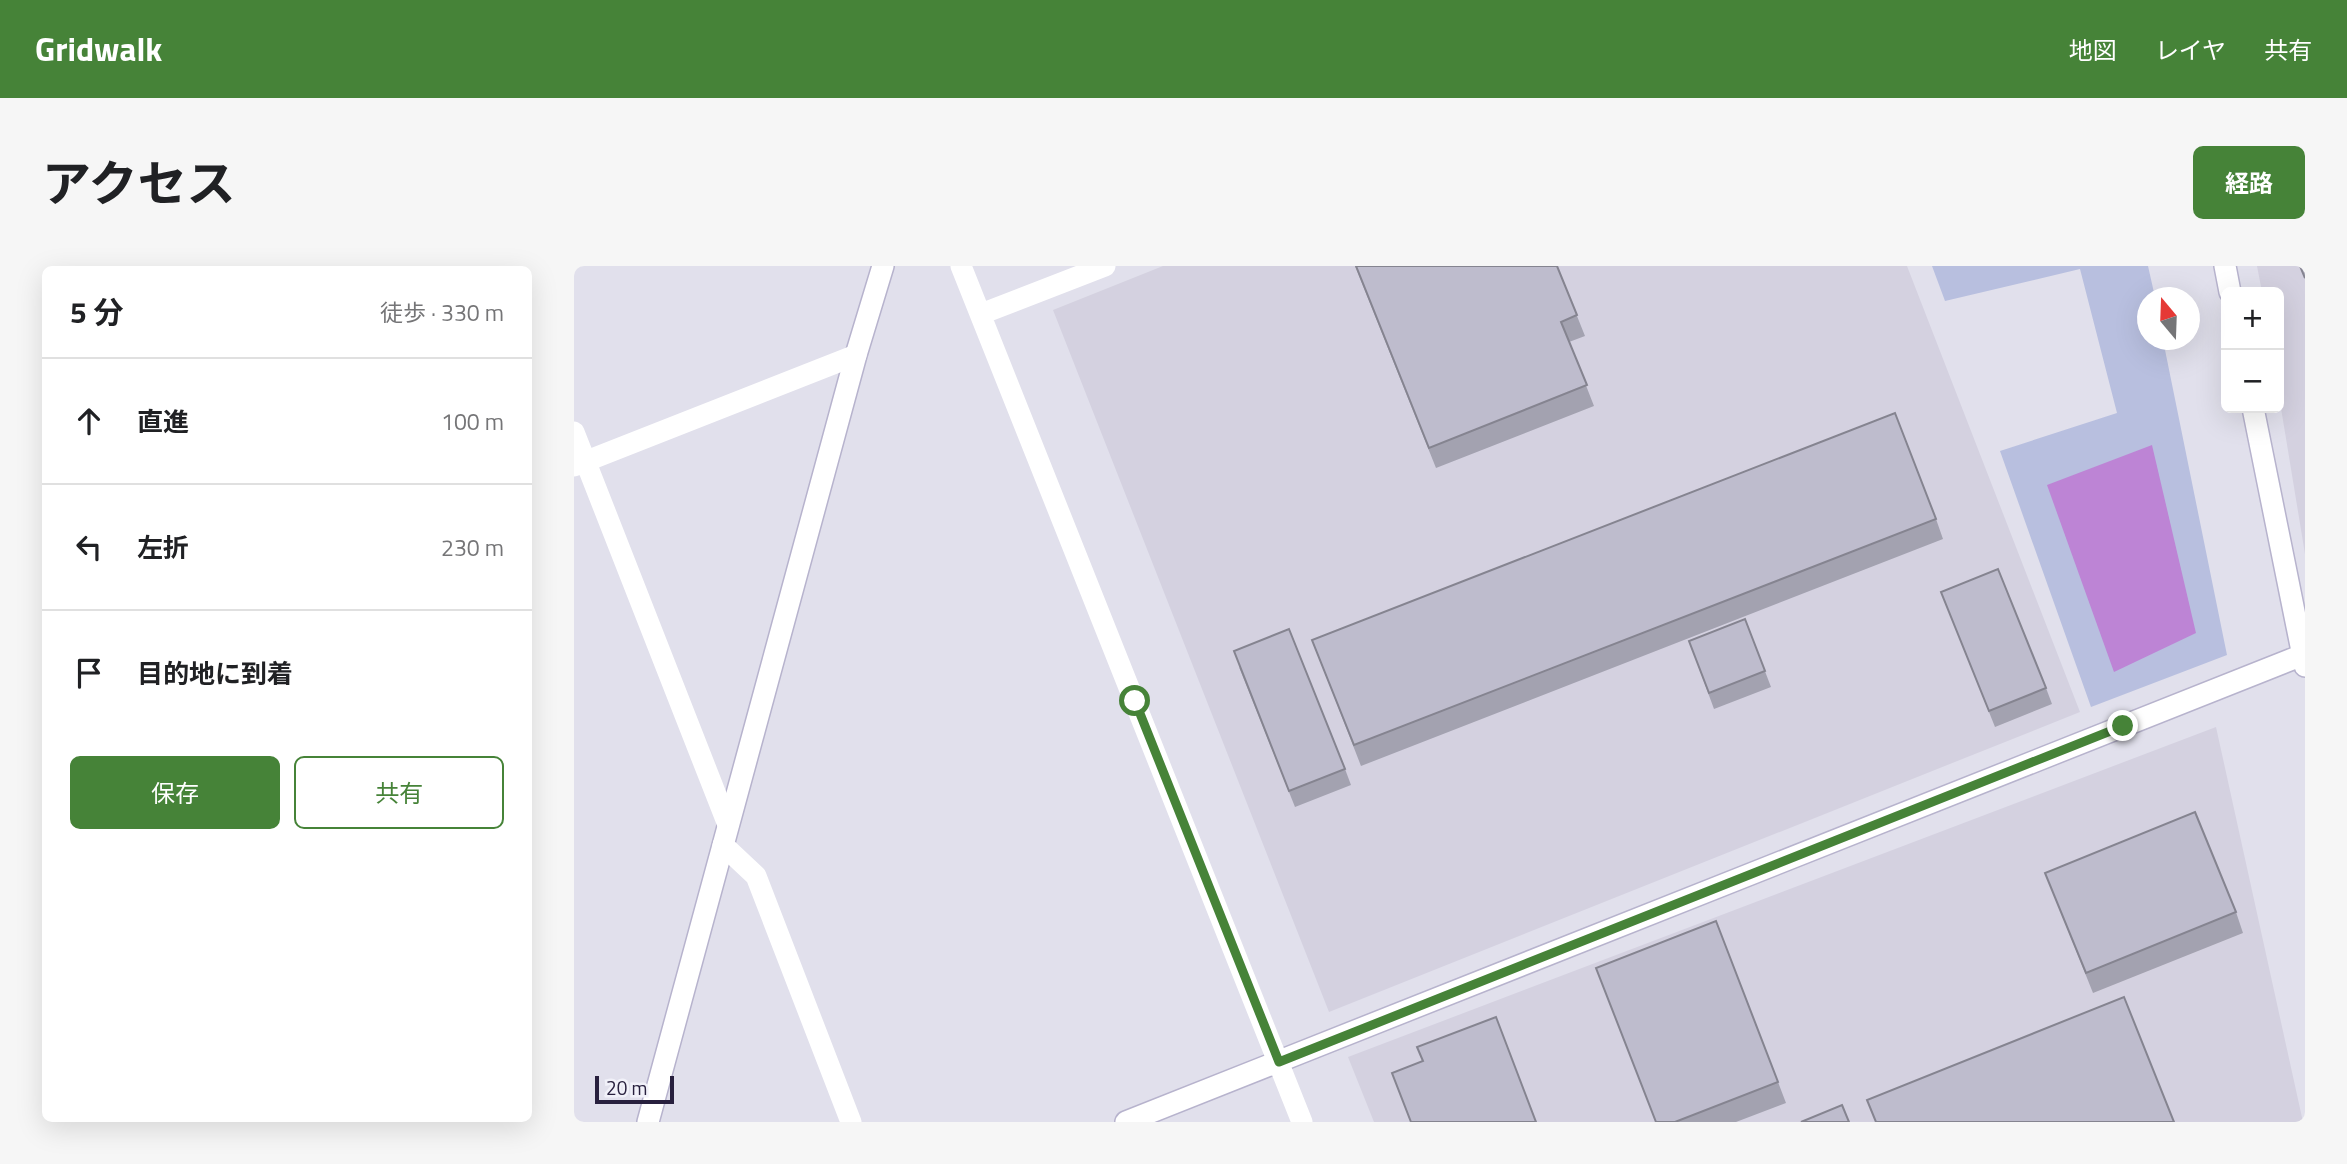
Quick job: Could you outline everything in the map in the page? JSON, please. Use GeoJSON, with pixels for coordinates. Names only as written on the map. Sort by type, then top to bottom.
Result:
{"type":"FeatureCollection","features":[{"type":"Feature","properties":{"kind":"street"},"geometry":{"type":"LineString","coordinates":[[648,1122],[856,355],[883,266]]}},
{"type":"Feature","properties":{"kind":"street"},"geometry":{"type":"LineString","coordinates":[[961,266],[1302,1122]]}},
{"type":"Feature","properties":{"kind":"street"},"geometry":{"type":"LineString","coordinates":[[981,314],[1105,266]]}},
{"type":"Feature","properties":{"kind":"street"},"geometry":{"type":"LineString","coordinates":[[2225,266],[2229,287]]}},
{"type":"Feature","properties":{"kind":"street"},"geometry":{"type":"LineString","coordinates":[[580,463],[856,355]]}},
{"type":"Feature","properties":{"kind":"street"},"geometry":{"type":"LineString","coordinates":[[1126,1122],[2304,658],[2254,413]]}},
{"type":"Feature","properties":{"kind":"street"},"geometry":{"type":"LineString","coordinates":[[574,432],[580,463],[726,835],[756,876],[851,1122]]}},
{"type":"Feature","properties":{"kind":"shaded area"},"geometry":{"type":"Polygon","coordinates":[[[1163,266],[1907,266],[2080,712],[1329,1012],[1053,310],[1163,266]]]}},
{"type":"Feature","properties":{"kind":"shaded area"},"geometry":{"type":"Polygon","coordinates":[[[1932,266],[2148,266],[2153,287],[2137,287],[2137,350],[2165,350],[2227,655],[2091,707],[2000,451],[2117,413],[2080,269],[1945,301],[1932,266]]]}},
{"type":"Feature","properties":{"kind":"shaded area"},"geometry":{"type":"Polygon","coordinates":[[[2257,266],[2305,266],[2305,554],[2282,413],[2284,413],[2284,287],[2261,287],[2257,266]]]}},
{"type":"Feature","properties":{"kind":"shaded area"},"geometry":{"type":"Polygon","coordinates":[[[2152,445],[2196,633],[2114,672],[2047,485],[2152,445]]]}},
{"type":"Feature","properties":{"kind":"shaded area"},"geometry":{"type":"Polygon","coordinates":[[[2216,727],[2303,1122],[1374,1122],[1348,1057],[2216,727]]]}},
{"type":"Feature","properties":{"kind":"building"},"geometry":{"type":"Polygon","coordinates":[[[1356,266],[1557,266],[1577,315],[1561,322],[1587,385],[1429,448],[1356,266]]]}},
{"type":"Feature","properties":{"kind":"building"},"geometry":{"type":"Polygon","coordinates":[[[1895,413],[1936,519],[1354,745],[1312,640],[1895,413]]]}},
{"type":"Feature","properties":{"kind":"building"},"geometry":{"type":"Polygon","coordinates":[[[1998,569],[2046,688],[1989,711],[1941,592],[1998,569]]]}},
{"type":"Feature","properties":{"kind":"building"},"geometry":{"type":"Polygon","coordinates":[[[1745,619],[1765,671],[1709,693],[1689,641],[1745,619]]]}},
{"type":"Feature","properties":{"kind":"building"},"geometry":{"type":"Polygon","coordinates":[[[1289,629],[1345,769],[1289,791],[1234,651],[1289,629]]]}},
{"type":"Feature","properties":{"kind":"building"},"geometry":{"type":"Polygon","coordinates":[[[2195,812],[2236,912],[2086,973],[2045,873],[2195,812]]]}},
{"type":"Feature","properties":{"kind":"building"},"geometry":{"type":"Polygon","coordinates":[[[1716,921],[1778,1082],[1675,1122],[1656,1122],[1596,968],[1716,921]]]}},
{"type":"Feature","properties":{"kind":"building"},"geometry":{"type":"Polygon","coordinates":[[[2124,997],[2174,1122],[1876,1122],[1867,1100],[2124,997]]]}},
{"type":"Feature","properties":{"kind":"building"},"geometry":{"type":"Polygon","coordinates":[[[1496,1017],[1536,1122],[1411,1122],[1392,1073],[1423,1061],[1417,1047],[1496,1017]]]}},
{"type":"Feature","properties":{"kind":"building"},"geometry":{"type":"Polygon","coordinates":[[[1842,1105],[1849,1122],[1801,1122],[1842,1105]]]}},
{"type":"Feature","properties":{"kind":"route"},"geometry":{"type":"LineString","coordinates":[[1135,701],[1279,1062],[2123,726]]}}]}
